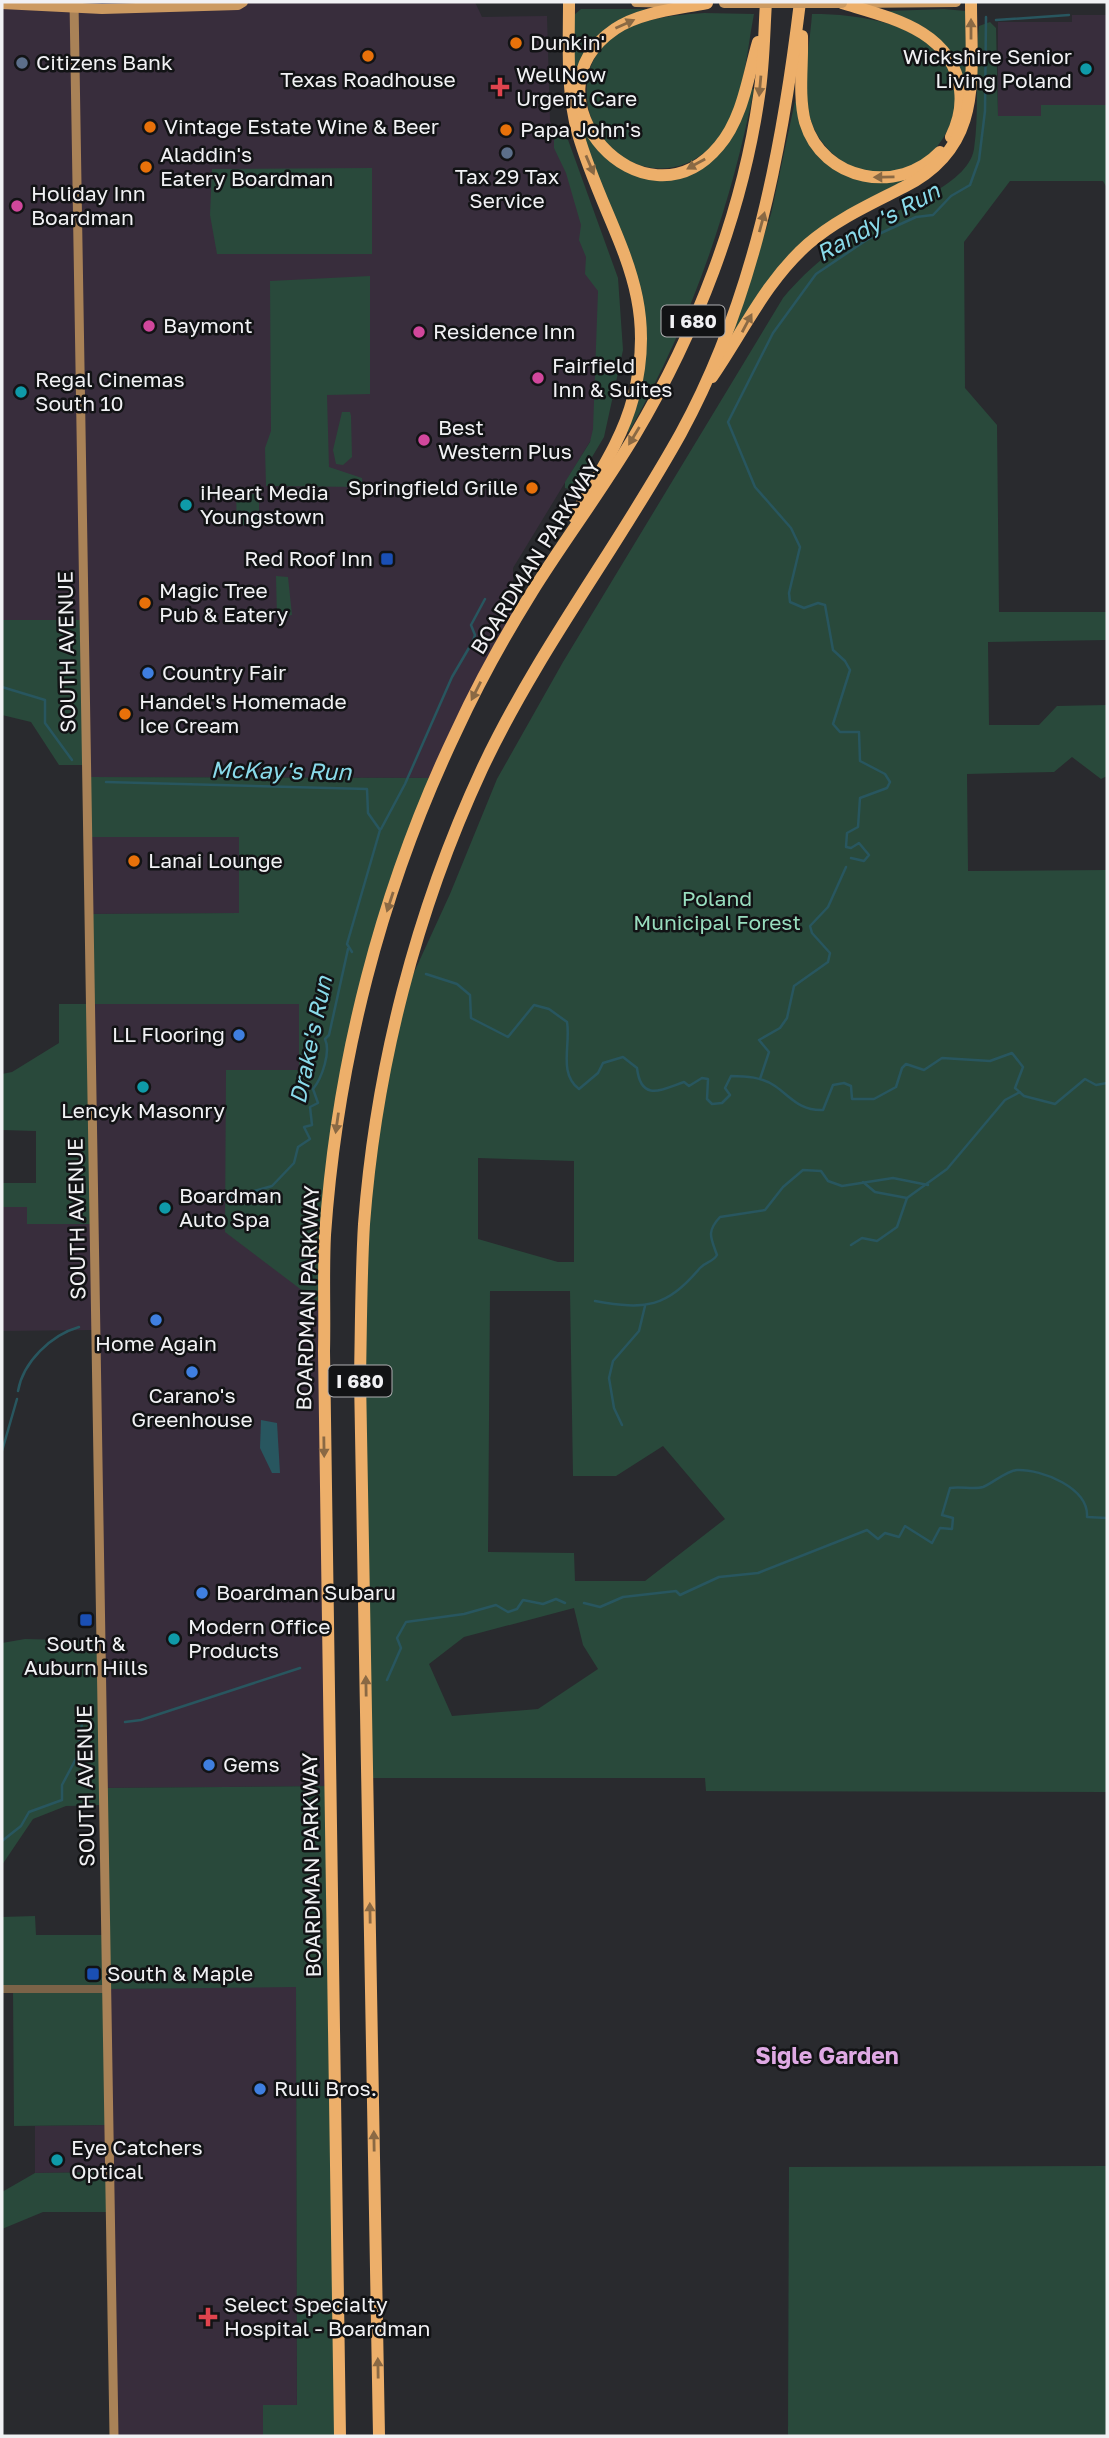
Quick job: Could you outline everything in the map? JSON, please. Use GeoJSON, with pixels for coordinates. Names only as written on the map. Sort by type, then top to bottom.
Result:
{"type":"FeatureCollection","features":[{"type":"Feature","properties":{"kind":"highway"},"geometry":{"type":"LineString","coordinates":[[533,589],[623,429],[634,395],[641,353],[636,284],[585,155],[573,115],[569,2]]}},
{"type":"Feature","properties":{"kind":"highway","name":"BOARDMAN PARKWAY"},"geometry":{"type":"LineString","coordinates":[[340,2436],[324,1267],[330,1178],[341,1098],[361,1000],[398,874],[455,733],[533,589],[635,435],[681,347],[706,288],[736,200],[749,147],[760,93],[766,2]]}},
{"type":"Feature","properties":{"kind":"highway"},"geometry":{"type":"LineString","coordinates":[[800,2],[803,106],[813,140],[825,156],[850,172],[876,178],[904,176],[935,157],[954,131],[961,98],[956,73],[945,51],[925,33],[904,23],[842,3]]}},
{"type":"Feature","properties":{"kind":"highway","name":"I 680"},"geometry":{"type":"LineString","coordinates":[[379,2436],[360,1378],[365,1217],[379,1102],[400,1003],[430,899],[481,772],[526,683],[631,518],[696,401],[738,299],[771,188],[788,107],[800,2]]}},
{"type":"Feature","properties":{"kind":"highway"},"geometry":{"type":"LineString","coordinates":[[696,401],[768,289],[795,256],[846,217],[931,172],[957,142],[970,104],[971,2]]}},
{"type":"Feature","properties":{"kind":"highway"},"geometry":{"type":"LineString","coordinates":[[707,3],[624,24],[604,38],[589,57],[581,85],[583,115],[596,142],[620,163],[641,172],[671,173],[698,164],[718,148],[734,121],[765,18]]}},
{"type":"Feature","properties":{"kind":"main road"},"geometry":{"type":"LineString","coordinates":[[2,4],[74,4],[102,9],[238,5],[243,2]]}},
{"type":"Feature","properties":{"kind":"main road"},"geometry":{"type":"LineString","coordinates":[[636,2],[956,2]]}},
{"type":"Feature","properties":{"kind":"main road","name":"SOUTH AVENUE"},"geometry":{"type":"LineString","coordinates":[[74,4],[114,2436]]}},
{"type":"Feature","properties":{"kind":"street"},"geometry":{"type":"LineString","coordinates":[[2,1989],[107,1989]]}},
{"type":"Feature","properties":{"kind":"shaded area"},"geometry":{"type":"Polygon","coordinates":[[[2,2],[475,2],[482,17],[547,16],[550,121],[589,225],[604,287],[597,430],[513,568],[513,623],[435,778],[87,777],[84,620],[2,620],[2,2]]]}},
{"type":"Feature","properties":{"kind":"shaded area"},"geometry":{"type":"Polygon","coordinates":[[[1072,15],[1107,15],[1107,105],[1042,105],[1042,116],[998,116],[998,22],[1072,22],[1072,15]]]}},
{"type":"Feature","properties":{"kind":"shaded area"},"geometry":{"type":"Polygon","coordinates":[[[88,837],[239,837],[239,913],[89,914],[88,837]]]}},
{"type":"Feature","properties":{"kind":"shaded area"},"geometry":{"type":"Polygon","coordinates":[[[91,1004],[299,1004],[300,1070],[227,1070],[324,1307],[330,1786],[103,1788],[95,1330],[2,1331],[2,1207],[27,1207],[28,1224],[91,1004]]]}},
{"type":"Feature","properties":{"kind":"shaded area"},"geometry":{"type":"Polygon","coordinates":[[[296,1986],[297,2405],[263,2405],[263,2436],[114,2436],[109,2172],[35,2173],[35,2126],[109,2125],[107,1989],[296,1986]]]}},
{"type":"Feature","properties":{"kind":"green space"},"geometry":{"type":"Polygon","coordinates":[[[581,9],[648,9],[618,24],[601,38],[594,46],[576,87],[572,67],[574,15],[581,9]]]}},
{"type":"Feature","properties":{"kind":"green space"},"geometry":{"type":"Polygon","coordinates":[[[888,11],[965,11],[967,88],[963,88],[946,49],[933,34],[888,11]]]}},
{"type":"Feature","properties":{"kind":"green space"},"geometry":{"type":"Polygon","coordinates":[[[704,13],[754,14],[743,80],[733,113],[725,128],[716,141],[695,159],[671,168],[648,167],[626,159],[607,144],[594,124],[587,100],[589,72],[596,56],[611,37],[637,24],[670,16],[704,13]]]}},
{"type":"Feature","properties":{"kind":"green space"},"geometry":{"type":"Polygon","coordinates":[[[812,14],[885,23],[931,46],[952,78],[954,112],[939,143],[913,166],[879,174],[842,161],[818,137],[811,121],[806,93],[812,14]]]}},
{"type":"Feature","properties":{"kind":"green space","name":"Poland Municipal Forest"},"geometry":{"type":"Polygon","coordinates":[[[990,22],[996,28],[998,116],[1041,116],[1041,105],[1107,105],[1107,188],[1103,181],[1010,181],[964,242],[965,388],[997,425],[999,612],[1107,612],[1107,640],[988,642],[989,725],[1039,725],[1057,706],[1107,705],[1107,776],[1101,779],[1072,757],[1054,772],[967,774],[968,871],[1107,870],[1107,1792],[706,1791],[705,1778],[368,1778],[364,1225],[400,1003],[450,894],[497,779],[563,662],[783,298],[811,269],[841,244],[863,229],[944,186],[969,163],[976,134],[979,26],[990,22]],[[478,1158],[478,1239],[558,1262],[574,1262],[574,1161],[478,1158]],[[490,1291],[488,1552],[574,1553],[575,1581],[645,1581],[725,1519],[663,1446],[616,1476],[573,1476],[570,1291],[490,1291]],[[574,1608],[464,1637],[429,1664],[452,1716],[538,1709],[598,1669],[583,1645],[574,1608]]]}},
{"type":"Feature","properties":{"kind":"green space"},"geometry":{"type":"Polygon","coordinates":[[[749,88],[754,89],[744,134],[720,222],[705,265],[671,350],[629,432],[626,430],[645,334],[581,130],[583,129],[608,160],[635,171],[666,170],[703,164],[749,88]]]}},
{"type":"Feature","properties":{"kind":"green space"},"geometry":{"type":"Polygon","coordinates":[[[795,101],[836,168],[907,177],[909,180],[826,224],[731,336],[771,214],[795,101]]]}},
{"type":"Feature","properties":{"kind":"green space"},"geometry":{"type":"Polygon","coordinates":[[[560,133],[567,137],[618,278],[623,350],[604,437],[569,489],[565,488],[565,482],[590,442],[593,429],[598,291],[585,274],[586,257],[579,240],[581,225],[566,173],[554,148],[554,137],[560,133]]]}},
{"type":"Feature","properties":{"kind":"green space"},"geometry":{"type":"Polygon","coordinates":[[[372,168],[372,254],[217,254],[210,215],[212,169],[372,168]]]}},
{"type":"Feature","properties":{"kind":"green space"},"geometry":{"type":"Polygon","coordinates":[[[370,276],[370,394],[327,395],[329,467],[362,478],[363,487],[266,486],[265,448],[271,431],[270,281],[370,276]]]}},
{"type":"Feature","properties":{"kind":"green space"},"geometry":{"type":"Polygon","coordinates":[[[342,412],[350,412],[351,416],[352,457],[343,465],[336,464],[333,450],[342,412]]]}},
{"type":"Feature","properties":{"kind":"green space"},"geometry":{"type":"Polygon","coordinates":[[[236,494],[259,494],[259,525],[237,525],[236,494]]]}},
{"type":"Feature","properties":{"kind":"green space"},"geometry":{"type":"Polygon","coordinates":[[[276,576],[288,577],[292,615],[277,618],[276,576]]]}},
{"type":"Feature","properties":{"kind":"green space"},"geometry":{"type":"Polygon","coordinates":[[[2,620],[84,620],[86,765],[59,765],[31,722],[2,715],[2,620]]]}},
{"type":"Feature","properties":{"kind":"green space"},"geometry":{"type":"Polygon","coordinates":[[[87,777],[435,778],[399,874],[343,1085],[324,1307],[225,1232],[226,1070],[299,1070],[299,1004],[91,1004],[94,1224],[27,1224],[27,1207],[2,1207],[2,1183],[36,1183],[36,1131],[2,1130],[2,1074],[12,1072],[59,1043],[59,1004],[90,1004],[89,914],[239,913],[239,837],[88,837],[87,777]]]}},
{"type":"Feature","properties":{"kind":"green space"},"geometry":{"type":"Polygon","coordinates":[[[25,1639],[101,1641],[104,1788],[330,1786],[340,2436],[263,2436],[263,2405],[297,2405],[296,1987],[107,1989],[109,2125],[14,2126],[13,1989],[2,1989],[2,1917],[35,1916],[36,1935],[105,1935],[103,1805],[66,1806],[33,1819],[2,1865],[2,1643],[25,1639]]]}},
{"type":"Feature","properties":{"kind":"green space"},"geometry":{"type":"Polygon","coordinates":[[[1107,2166],[1107,2436],[788,2436],[789,2167],[1107,2166]]]}},
{"type":"Feature","properties":{"kind":"green space"},"geometry":{"type":"Polygon","coordinates":[[[110,2172],[110,2212],[43,2212],[2,2229],[2,2192],[35,2173],[110,2172]]]}},
{"type":"Feature","properties":{"kind":"water"},"geometry":{"type":"Polygon","coordinates":[[[261,1420],[277,1423],[280,1473],[272,1473],[260,1448],[261,1420]]]}},
{"type":"Feature","properties":{"kind":"waterway"},"geometry":{"type":"LineString","coordinates":[[996,20],[1069,15]]}},
{"type":"Feature","properties":{"kind":"waterway","name":"Randy's Run"},"geometry":{"type":"LineString","coordinates":[[851,858],[864,861],[869,855],[859,843],[851,848],[846,847],[847,833],[858,827],[860,798],[887,788],[890,782],[885,774],[860,761],[859,732],[840,732],[833,724],[850,670],[833,650],[825,605],[818,603],[804,608],[790,602],[789,593],[800,547],[791,528],[755,487],[728,422],[773,333],[816,274],[868,239],[916,217],[933,215],[951,196],[970,185],[979,160],[985,111],[986,17]]}},
{"type":"Feature","properties":{"kind":"waterway"},"geometry":{"type":"LineString","coordinates":[[381,829],[405,784],[452,677],[473,641],[475,635],[471,625],[485,599]]}},
{"type":"Feature","properties":{"kind":"waterway","name":"McKay's Run"},"geometry":{"type":"LineString","coordinates":[[2,687],[45,700],[45,723],[72,760]]}},
{"type":"Feature","properties":{"kind":"waterway","name":"McKay's Run"},"geometry":{"type":"LineString","coordinates":[[106,782],[367,789],[368,813],[380,830],[347,944],[352,952]]}},
{"type":"Feature","properties":{"kind":"waterway","name":"Randy's Run"},"geometry":{"type":"LineString","coordinates":[[760,1079],[769,1052],[759,1040],[780,1028],[787,1018],[794,986],[828,962],[830,953],[812,933],[810,926],[828,907],[846,867]]}},
{"type":"Feature","properties":{"kind":"waterway","name":"Drake's Run"},"geometry":{"type":"LineString","coordinates":[[219,1201],[272,1186],[294,1163],[298,1147],[310,1139],[304,1127],[312,1125],[310,1107],[318,1103],[313,1089],[325,1065],[325,1039],[329,1035],[348,949]]}},
{"type":"Feature","properties":{"kind":"waterway","name":"Drake's Run"},"geometry":{"type":"LineString","coordinates":[[426,974],[457,984],[470,995],[471,1018],[508,1037],[534,1005],[549,1009],[567,1022],[567,1067],[579,1089],[598,1073],[603,1063],[623,1057],[637,1068],[639,1079],[648,1090],[661,1090],[684,1082],[689,1086],[702,1078],[708,1079],[707,1099],[712,1104],[722,1103],[730,1095],[725,1088],[731,1076],[748,1077],[770,1083],[797,1103],[815,1110],[823,1110],[833,1085],[844,1083],[851,1086],[852,1099],[874,1099],[896,1087],[906,1064],[924,1070],[942,1058],[990,1061],[1012,1053],[1023,1067],[1015,1088],[1024,1096],[1055,1104],[1085,1079],[1096,1085],[1107,1083]]}},
{"type":"Feature","properties":{"kind":"waterway"},"geometry":{"type":"LineString","coordinates":[[851,1245],[862,1238],[877,1241],[897,1227],[907,1198],[947,1169],[1005,1100],[1020,1092]]}},
{"type":"Feature","properties":{"kind":"waterway"},"geometry":{"type":"LineString","coordinates":[[595,1301],[642,1305],[665,1298],[717,1255],[711,1231],[720,1217],[765,1210],[783,1187],[803,1170],[821,1171],[828,1181],[842,1186],[893,1178],[928,1185]]}},
{"type":"Feature","properties":{"kind":"waterway"},"geometry":{"type":"LineString","coordinates":[[863,1182],[875,1192],[907,1198]]}},
{"type":"Feature","properties":{"kind":"waterway"},"geometry":{"type":"LineString","coordinates":[[622,1425],[614,1408],[609,1378],[613,1361],[639,1331],[645,1306]]}},
{"type":"Feature","properties":{"kind":"waterway","name":"Drake's Run"},"geometry":{"type":"LineString","coordinates":[[18,1391],[26,1370],[40,1351],[58,1336],[79,1327]]}},
{"type":"Feature","properties":{"kind":"waterway","name":"Drake's Run"},"geometry":{"type":"LineString","coordinates":[[2,1451],[17,1399]]}},
{"type":"Feature","properties":{"kind":"waterway"},"geometry":{"type":"LineString","coordinates":[[584,1603],[600,1607],[623,1597],[676,1591],[680,1595],[719,1577],[758,1573],[867,1530],[878,1539],[885,1533],[899,1537],[905,1526],[932,1543],[940,1528],[952,1529],[953,1518],[942,1515],[950,1488],[983,1487],[1017,1470],[1039,1473],[1062,1482],[1080,1497],[1086,1507],[1087,1517],[1107,1518]]}},
{"type":"Feature","properties":{"kind":"waterway"},"geometry":{"type":"LineString","coordinates":[[387,1680],[401,1648],[397,1638],[406,1622],[464,1614],[496,1605],[508,1612],[517,1609],[523,1600],[543,1604],[556,1599],[565,1603]]}},
{"type":"Feature","properties":{"kind":"waterway"},"geometry":{"type":"LineString","coordinates":[[125,1722],[141,1720],[300,1668]]}},
{"type":"Feature","properties":{"kind":"waterway"},"geometry":{"type":"LineString","coordinates":[[2,1841],[21,1826],[29,1812],[62,1800],[62,1785],[78,1755],[82,1723]]}},
{"type":"Feature","properties":{"kind":"place","name":"Dunkin'"},"geometry":{"type":"Point","coordinates":[516,43]}},
{"type":"Feature","properties":{"kind":"place","name":"Texas Roadhouse"},"geometry":{"type":"Point","coordinates":[368,56]}},
{"type":"Feature","properties":{"kind":"place","name":"Citizens Bank"},"geometry":{"type":"Point","coordinates":[22,63]}},
{"type":"Feature","properties":{"kind":"place","name":"Wickshire Senior Living Poland"},"geometry":{"type":"Point","coordinates":[1086,69]}},
{"type":"Feature","properties":{"kind":"place","name":"WellNow Urgent Care"},"geometry":{"type":"Point","coordinates":[500,87]}},
{"type":"Feature","properties":{"kind":"place","name":"Vintage Estate Wine & Beer"},"geometry":{"type":"Point","coordinates":[150,127]}},
{"type":"Feature","properties":{"kind":"place","name":"Papa John's"},"geometry":{"type":"Point","coordinates":[506,130]}},
{"type":"Feature","properties":{"kind":"place","name":"Tax 29 Tax Service"},"geometry":{"type":"Point","coordinates":[507,153]}},
{"type":"Feature","properties":{"kind":"place","name":"Aladdin's Eatery Boardman"},"geometry":{"type":"Point","coordinates":[146,167]}},
{"type":"Feature","properties":{"kind":"place","name":"Holiday Inn Boardman"},"geometry":{"type":"Point","coordinates":[17,206]}},
{"type":"Feature","properties":{"kind":"place","name":"Baymont"},"geometry":{"type":"Point","coordinates":[149,326]}},
{"type":"Feature","properties":{"kind":"place","name":"Residence Inn"},"geometry":{"type":"Point","coordinates":[419,332]}},
{"type":"Feature","properties":{"kind":"place","name":"Fairfield Inn & Suites"},"geometry":{"type":"Point","coordinates":[538,378]}},
{"type":"Feature","properties":{"kind":"place","name":"Regal Cinemas South 10"},"geometry":{"type":"Point","coordinates":[21,392]}},
{"type":"Feature","properties":{"kind":"place","name":"Best Western Plus"},"geometry":{"type":"Point","coordinates":[424,440]}},
{"type":"Feature","properties":{"kind":"place","name":"Springfield Grille"},"geometry":{"type":"Point","coordinates":[532,488]}},
{"type":"Feature","properties":{"kind":"place","name":"iHeart Media Youngstown"},"geometry":{"type":"Point","coordinates":[186,505]}},
{"type":"Feature","properties":{"kind":"place","name":"Red Roof Inn"},"geometry":{"type":"Point","coordinates":[387,559]}},
{"type":"Feature","properties":{"kind":"place","name":"Magic Tree Pub & Eatery"},"geometry":{"type":"Point","coordinates":[145,603]}},
{"type":"Feature","properties":{"kind":"place","name":"Country Fair"},"geometry":{"type":"Point","coordinates":[148,673]}},
{"type":"Feature","properties":{"kind":"place","name":"Handel's Homemade Ice Cream"},"geometry":{"type":"Point","coordinates":[125,714]}},
{"type":"Feature","properties":{"kind":"place","name":"Lanai Lounge"},"geometry":{"type":"Point","coordinates":[134,861]}},
{"type":"Feature","properties":{"kind":"place","name":"LL Flooring"},"geometry":{"type":"Point","coordinates":[239,1035]}},
{"type":"Feature","properties":{"kind":"place","name":"Lencyk Masonry"},"geometry":{"type":"Point","coordinates":[143,1087]}},
{"type":"Feature","properties":{"kind":"place","name":"Boardman Auto Spa"},"geometry":{"type":"Point","coordinates":[165,1208]}},
{"type":"Feature","properties":{"kind":"place","name":"Home Again"},"geometry":{"type":"Point","coordinates":[156,1320]}},
{"type":"Feature","properties":{"kind":"place","name":"Carano's Greenhouse"},"geometry":{"type":"Point","coordinates":[192,1372]}},
{"type":"Feature","properties":{"kind":"place","name":"Boardman Subaru"},"geometry":{"type":"Point","coordinates":[202,1593]}},
{"type":"Feature","properties":{"kind":"place","name":"South & Auburn Hills"},"geometry":{"type":"Point","coordinates":[86,1620]}},
{"type":"Feature","properties":{"kind":"place","name":"Modern Office Products"},"geometry":{"type":"Point","coordinates":[174,1639]}},
{"type":"Feature","properties":{"kind":"place","name":"Gems"},"geometry":{"type":"Point","coordinates":[209,1765]}},
{"type":"Feature","properties":{"kind":"place","name":"South & Maple"},"geometry":{"type":"Point","coordinates":[93,1974]}},
{"type":"Feature","properties":{"kind":"place","name":"Rulli Bros."},"geometry":{"type":"Point","coordinates":[260,2089]}},
{"type":"Feature","properties":{"kind":"place","name":"Eye Catchers Optical"},"geometry":{"type":"Point","coordinates":[57,2160]}},
{"type":"Feature","properties":{"kind":"place","name":"Select Specialty Hospital - Boardman"},"geometry":{"type":"Point","coordinates":[208,2317]}},
{"type":"Feature","properties":{"kind":"district","name":"Sigle Garden"},"geometry":{"type":"Point","coordinates":[827,2056]}}]}
